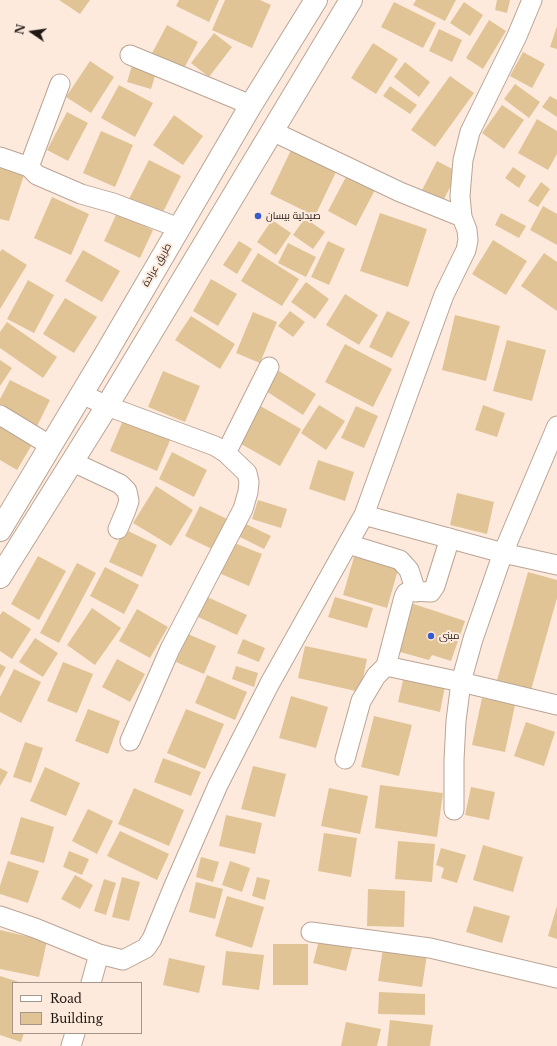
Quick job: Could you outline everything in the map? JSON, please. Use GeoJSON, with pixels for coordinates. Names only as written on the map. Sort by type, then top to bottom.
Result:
{"type":"FeatureCollection","features":[{"type":"Feature","properties":{"kind":"main road","name":"طريق عرادة"},"geometry":{"type":"LineString","coordinates":[[0,530],[82,394],[251,105],[316,0]]}},
{"type":"Feature","properties":{"kind":"main road"},"geometry":{"type":"LineString","coordinates":[[0,577],[73,462],[351,0]]}},
{"type":"Feature","properties":{"kind":"main road"},"geometry":{"type":"LineString","coordinates":[[105,355],[130,368]]}},
{"type":"Feature","properties":{"kind":"street"},"geometry":{"type":"LineString","coordinates":[[0,916],[35,928],[99,954],[123,960],[146,948],[152,939],[218,786],[270,683],[364,515],[444,295],[466,250],[468,240],[467,230],[462,217],[460,196],[462,160],[470,132],[517,36],[532,0]]}},
{"type":"Feature","properties":{"kind":"street"},"geometry":{"type":"LineString","coordinates":[[130,55],[251,105]]}},
{"type":"Feature","properties":{"kind":"street"},"geometry":{"type":"LineString","coordinates":[[29,167],[60,84]]}},
{"type":"Feature","properties":{"kind":"street"},"geometry":{"type":"LineString","coordinates":[[272,131],[400,192],[462,217]]}},
{"type":"Feature","properties":{"kind":"street"},"geometry":{"type":"LineString","coordinates":[[0,157],[29,167],[37,174],[81,194],[113,203],[179,228]]}},
{"type":"Feature","properties":{"kind":"street"},"geometry":{"type":"LineString","coordinates":[[226,452],[269,367]]}},
{"type":"Feature","properties":{"kind":"street"},"geometry":{"type":"LineString","coordinates":[[82,394],[107,406],[215,446],[226,452],[247,473],[249,482],[243,509],[170,649],[130,741]]}},
{"type":"Feature","properties":{"kind":"street"},"geometry":{"type":"LineString","coordinates":[[0,415],[50,446]]}},
{"type":"Feature","properties":{"kind":"street"},"geometry":{"type":"LineString","coordinates":[[454,810],[456,721],[461,682],[473,639],[504,553],[557,426]]}},
{"type":"Feature","properties":{"kind":"street"},"geometry":{"type":"LineString","coordinates":[[73,462],[120,484],[127,492],[129,501],[118,529]]}},
{"type":"Feature","properties":{"kind":"street"},"geometry":{"type":"LineString","coordinates":[[364,515],[504,553],[557,565]]}},
{"type":"Feature","properties":{"kind":"street"},"geometry":{"type":"LineString","coordinates":[[345,759],[361,701],[376,676],[386,666],[404,597],[406,593],[410,592],[432,592],[450,538]]}},
{"type":"Feature","properties":{"kind":"street"},"geometry":{"type":"LineString","coordinates":[[348,544],[400,560],[409,570],[416,592]]}},
{"type":"Feature","properties":{"kind":"street"},"geometry":{"type":"LineString","coordinates":[[386,666],[557,705]]}},
{"type":"Feature","properties":{"kind":"street"},"geometry":{"type":"LineString","coordinates":[[311,932],[430,948],[557,978]]}},
{"type":"Feature","properties":{"kind":"street"},"geometry":{"type":"LineString","coordinates":[[91,982],[99,954]]}},
{"type":"Feature","properties":{"kind":"street"},"geometry":{"type":"LineString","coordinates":[[71,1046],[75,1034]]}},
{"type":"Feature","properties":{"kind":"building"},"geometry":{"type":"Polygon","coordinates":[[[59,0],[90,0],[80,14],[59,0]]]}},
{"type":"Feature","properties":{"kind":"building"},"geometry":{"type":"Polygon","coordinates":[[[179,0],[219,0],[209,22],[176,6],[179,0]]]}},
{"type":"Feature","properties":{"kind":"building"},"geometry":{"type":"Polygon","coordinates":[[[225,0],[260,0],[271,5],[252,48],[212,30],[225,0]]]}},
{"type":"Feature","properties":{"kind":"building"},"geometry":{"type":"Polygon","coordinates":[[[416,0],[456,0],[445,21],[413,5],[416,0]]]}},
{"type":"Feature","properties":{"kind":"building"},"geometry":{"type":"Polygon","coordinates":[[[497,0],[510,0],[507,13],[495,10],[497,0]]]}},
{"type":"Feature","properties":{"kind":"building"},"geometry":{"type":"Polygon","coordinates":[[[394,2],[436,23],[423,48],[381,27],[394,2]]]}},
{"type":"Feature","properties":{"kind":"building"},"geometry":{"type":"Polygon","coordinates":[[[464,2],[483,15],[470,36],[450,23],[464,2]]]}},
{"type":"Feature","properties":{"kind":"building"},"geometry":{"type":"Polygon","coordinates":[[[489,20],[506,31],[483,69],[466,58],[489,20]]]}},
{"type":"Feature","properties":{"kind":"building"},"geometry":{"type":"Polygon","coordinates":[[[167,25],[198,42],[181,74],[150,57],[167,25]]]}},
{"type":"Feature","properties":{"kind":"building"},"geometry":{"type":"Polygon","coordinates":[[[557,26],[557,49],[550,47],[557,26]]]}},
{"type":"Feature","properties":{"kind":"building"},"geometry":{"type":"Polygon","coordinates":[[[439,29],[462,40],[452,62],[429,51],[439,29]]]}},
{"type":"Feature","properties":{"kind":"building"},"geometry":{"type":"Polygon","coordinates":[[[214,33],[232,47],[209,77],[191,63],[214,33]]]}},
{"type":"Feature","properties":{"kind":"building"},"geometry":{"type":"Polygon","coordinates":[[[373,43],[398,59],[376,94],[351,78],[373,43]]]}},
{"type":"Feature","properties":{"kind":"building"},"geometry":{"type":"Polygon","coordinates":[[[523,52],[545,64],[532,88],[510,76],[523,52]]]}},
{"type":"Feature","properties":{"kind":"building"},"geometry":{"type":"Polygon","coordinates":[[[90,61],[114,77],[91,113],[66,97],[90,61]]]}},
{"type":"Feature","properties":{"kind":"building"},"geometry":{"type":"Polygon","coordinates":[[[133,62],[157,69],[151,89],[127,82],[133,62]]]}},
{"type":"Feature","properties":{"kind":"building"},"geometry":{"type":"Polygon","coordinates":[[[405,62],[430,82],[419,97],[394,77],[405,62]]]}},
{"type":"Feature","properties":{"kind":"building"},"geometry":{"type":"Polygon","coordinates":[[[450,76],[474,93],[435,147],[411,130],[450,76]]]}},
{"type":"Feature","properties":{"kind":"building"},"geometry":{"type":"Polygon","coordinates":[[[515,84],[540,102],[529,118],[504,99],[515,84]]]}},
{"type":"Feature","properties":{"kind":"building"},"geometry":{"type":"Polygon","coordinates":[[[119,85],[153,103],[135,137],[101,118],[119,85]]]}},
{"type":"Feature","properties":{"kind":"building"},"geometry":{"type":"Polygon","coordinates":[[[390,86],[417,105],[410,114],[383,96],[390,86]]]}},
{"type":"Feature","properties":{"kind":"building"},"geometry":{"type":"Polygon","coordinates":[[[550,96],[557,100],[557,117],[542,107],[550,96]]]}},
{"type":"Feature","properties":{"kind":"building"},"geometry":{"type":"Polygon","coordinates":[[[502,105],[524,120],[504,149],[482,133],[502,105]]]}},
{"type":"Feature","properties":{"kind":"building"},"geometry":{"type":"Polygon","coordinates":[[[67,112],[88,123],[68,161],[47,150],[67,112]]]}},
{"type":"Feature","properties":{"kind":"building"},"geometry":{"type":"Polygon","coordinates":[[[174,115],[203,136],[183,165],[153,145],[174,115]]]}},
{"type":"Feature","properties":{"kind":"building"},"geometry":{"type":"Polygon","coordinates":[[[537,119],[557,131],[557,154],[548,170],[518,153],[537,119]]]}},
{"type":"Feature","properties":{"kind":"building"},"geometry":{"type":"Polygon","coordinates":[[[101,131],[133,145],[115,187],[83,173],[101,131]]]}},
{"type":"Feature","properties":{"kind":"building"},"geometry":{"type":"Polygon","coordinates":[[[291,150],[336,172],[315,216],[270,194],[291,150]]]}},
{"type":"Feature","properties":{"kind":"building"},"geometry":{"type":"Polygon","coordinates":[[[149,160],[181,176],[161,216],[129,199],[149,160]]]}},
{"type":"Feature","properties":{"kind":"building"},"geometry":{"type":"Polygon","coordinates":[[[437,161],[458,172],[442,203],[421,192],[437,161]]]}},
{"type":"Feature","properties":{"kind":"building"},"geometry":{"type":"Polygon","coordinates":[[[0,167],[24,175],[9,221],[0,219],[0,167]]]}},
{"type":"Feature","properties":{"kind":"building"},"geometry":{"type":"Polygon","coordinates":[[[513,167],[526,176],[519,188],[505,178],[513,167]]]}},
{"type":"Feature","properties":{"kind":"building"},"geometry":{"type":"Polygon","coordinates":[[[348,173],[376,188],[356,226],[328,211],[348,173]]]}},
{"type":"Feature","properties":{"kind":"building"},"geometry":{"type":"Polygon","coordinates":[[[541,182],[550,189],[538,207],[528,201],[541,182]]]}},
{"type":"Feature","properties":{"kind":"building"},"geometry":{"type":"Polygon","coordinates":[[[52,197],[89,214],[71,255],[34,238],[52,197]]]}},
{"type":"Feature","properties":{"kind":"building"},"geometry":{"type":"Polygon","coordinates":[[[543,206],[557,214],[557,245],[530,230],[543,206]]]}},
{"type":"Feature","properties":{"kind":"building"},"geometry":{"type":"Polygon","coordinates":[[[117,213],[153,230],[140,258],[104,241],[117,213]]]}},
{"type":"Feature","properties":{"kind":"building"},"geometry":{"type":"Polygon","coordinates":[[[380,213],[427,229],[408,287],[360,271],[380,213]]]}},
{"type":"Feature","properties":{"kind":"building"},"geometry":{"type":"Polygon","coordinates":[[[501,213],[526,226],[519,238],[495,225],[501,213]]]}},
{"type":"Feature","properties":{"kind":"building"},"geometry":{"type":"Polygon","coordinates":[[[305,218],[325,232],[313,249],[293,235],[305,218]]]}},
{"type":"Feature","properties":{"kind":"building"},"geometry":{"type":"Polygon","coordinates":[[[272,220],[291,233],[276,255],[257,242],[272,220]]]}},
{"type":"Feature","properties":{"kind":"building"},"geometry":{"type":"Polygon","coordinates":[[[493,240],[527,261],[506,295],[472,274],[493,240]]]}},
{"type":"Feature","properties":{"kind":"building"},"geometry":{"type":"Polygon","coordinates":[[[239,241],[252,249],[237,274],[223,265],[239,241]]]}},
{"type":"Feature","properties":{"kind":"building"},"geometry":{"type":"Polygon","coordinates":[[[328,241],[345,249],[329,285],[311,277],[328,241]]]}},
{"type":"Feature","properties":{"kind":"building"},"geometry":{"type":"Polygon","coordinates":[[[288,243],[316,257],[306,277],[278,263],[288,243]]]}},
{"type":"Feature","properties":{"kind":"building"},"geometry":{"type":"Polygon","coordinates":[[[2,249],[27,265],[0,309],[0,252],[2,249]]]}},
{"type":"Feature","properties":{"kind":"building"},"geometry":{"type":"Polygon","coordinates":[[[83,250],[120,271],[102,302],[65,281],[83,250]]]}},
{"type":"Feature","properties":{"kind":"building"},"geometry":{"type":"Polygon","coordinates":[[[258,253],[299,279],[282,306],[241,281],[258,253]]]}},
{"type":"Feature","properties":{"kind":"building"},"geometry":{"type":"Polygon","coordinates":[[[544,253],[557,262],[557,311],[521,286],[544,253]]]}},
{"type":"Feature","properties":{"kind":"building"},"geometry":{"type":"Polygon","coordinates":[[[211,279],[237,294],[218,326],[193,311],[211,279]]]}},
{"type":"Feature","properties":{"kind":"building"},"geometry":{"type":"Polygon","coordinates":[[[28,280],[54,295],[34,333],[7,319],[28,280]]]}},
{"type":"Feature","properties":{"kind":"building"},"geometry":{"type":"Polygon","coordinates":[[[306,282],[329,299],[315,319],[291,302],[306,282]]]}},
{"type":"Feature","properties":{"kind":"building"},"geometry":{"type":"Polygon","coordinates":[[[345,294],[378,315],[359,345],[326,325],[345,294]]]}},
{"type":"Feature","properties":{"kind":"building"},"geometry":{"type":"Polygon","coordinates":[[[65,298],[97,317],[74,353],[43,334],[65,298]]]}},
{"type":"Feature","properties":{"kind":"building"},"geometry":{"type":"Polygon","coordinates":[[[290,311],[305,322],[293,337],[278,326],[290,311]]]}},
{"type":"Feature","properties":{"kind":"building"},"geometry":{"type":"Polygon","coordinates":[[[387,311],[410,322],[392,358],[369,347],[387,311]]]}},
{"type":"Feature","properties":{"kind":"building"},"geometry":{"type":"Polygon","coordinates":[[[253,312],[277,322],[260,363],[236,353],[253,312]]]}},
{"type":"Feature","properties":{"kind":"building"},"geometry":{"type":"Polygon","coordinates":[[[455,315],[500,326],[486,381],[442,370],[455,315]]]}},
{"type":"Feature","properties":{"kind":"building"},"geometry":{"type":"Polygon","coordinates":[[[191,316],[235,344],[220,369],[175,340],[191,316]]]}},
{"type":"Feature","properties":{"kind":"building"},"geometry":{"type":"Polygon","coordinates":[[[7,322],[57,357],[43,378],[0,348],[0,332],[7,322]]]}},
{"type":"Feature","properties":{"kind":"building"},"geometry":{"type":"Polygon","coordinates":[[[507,340],[546,350],[532,401],[493,391],[507,340]]]}},
{"type":"Feature","properties":{"kind":"building"},"geometry":{"type":"Polygon","coordinates":[[[345,344],[392,369],[373,407],[325,382],[345,344]]]}},
{"type":"Feature","properties":{"kind":"building"},"geometry":{"type":"Polygon","coordinates":[[[0,360],[12,368],[0,386],[0,360]]]}},
{"type":"Feature","properties":{"kind":"building"},"geometry":{"type":"Polygon","coordinates":[[[163,371],[200,386],[185,422],[148,407],[163,371]]]}},
{"type":"Feature","properties":{"kind":"building"},"geometry":{"type":"Polygon","coordinates":[[[279,371],[316,394],[303,415],[266,391],[279,371]]]}},
{"type":"Feature","properties":{"kind":"building"},"geometry":{"type":"Polygon","coordinates":[[[10,380],[50,400],[37,426],[0,407],[0,399],[10,380]]]}},
{"type":"Feature","properties":{"kind":"building"},"geometry":{"type":"Polygon","coordinates":[[[255,403],[301,429],[280,466],[234,440],[255,403]]]}},
{"type":"Feature","properties":{"kind":"building"},"geometry":{"type":"Polygon","coordinates":[[[319,405],[345,421],[326,450],[301,433],[319,405]]]}},
{"type":"Feature","properties":{"kind":"building"},"geometry":{"type":"Polygon","coordinates":[[[483,405],[505,413],[497,437],[475,430],[483,405]]]}},
{"type":"Feature","properties":{"kind":"building"},"geometry":{"type":"Polygon","coordinates":[[[356,406],[378,416],[364,448],[341,438],[356,406]]]}},
{"type":"Feature","properties":{"kind":"building"},"geometry":{"type":"Polygon","coordinates":[[[124,418],[171,438],[157,471],[110,451],[124,418]]]}},
{"type":"Feature","properties":{"kind":"building"},"geometry":{"type":"Polygon","coordinates":[[[0,422],[34,441],[17,470],[0,460],[0,422]]]}},
{"type":"Feature","properties":{"kind":"building"},"geometry":{"type":"Polygon","coordinates":[[[172,452],[207,470],[194,497],[159,479],[172,452]]]}},
{"type":"Feature","properties":{"kind":"building"},"geometry":{"type":"Polygon","coordinates":[[[318,460],[354,472],[345,501],[309,489],[318,460]]]}},
{"type":"Feature","properties":{"kind":"building"},"geometry":{"type":"Polygon","coordinates":[[[156,486],[193,510],[171,546],[133,523],[156,486]]]}},
{"type":"Feature","properties":{"kind":"building"},"geometry":{"type":"Polygon","coordinates":[[[457,493],[494,502],[487,534],[450,525],[457,493]]]}},
{"type":"Feature","properties":{"kind":"building"},"geometry":{"type":"Polygon","coordinates":[[[258,500],[287,509],[281,528],[252,519],[258,500]]]}},
{"type":"Feature","properties":{"kind":"building"},"geometry":{"type":"Polygon","coordinates":[[[200,506],[227,519],[212,549],[185,536],[200,506]]]}},
{"type":"Feature","properties":{"kind":"building"},"geometry":{"type":"Polygon","coordinates":[[[240,521],[271,536],[264,549],[234,534],[240,521]]]}},
{"type":"Feature","properties":{"kind":"building"},"geometry":{"type":"Polygon","coordinates":[[[124,529],[157,545],[142,577],[109,562],[124,529]]]}},
{"type":"Feature","properties":{"kind":"building"},"geometry":{"type":"Polygon","coordinates":[[[232,542],[262,554],[249,586],[219,573],[232,542]]]}},
{"type":"Feature","properties":{"kind":"building"},"geometry":{"type":"Polygon","coordinates":[[[356,550],[400,563],[387,608],[343,595],[356,550]]]}},
{"type":"Feature","properties":{"kind":"building"},"geometry":{"type":"Polygon","coordinates":[[[38,556],[66,571],[39,620],[11,604],[38,556]]]}},
{"type":"Feature","properties":{"kind":"building"},"geometry":{"type":"Polygon","coordinates":[[[77,563],[96,573],[59,643],[40,633],[77,563]]]}},
{"type":"Feature","properties":{"kind":"building"},"geometry":{"type":"Polygon","coordinates":[[[105,567],[139,585],[124,614],[90,596],[105,567]]]}},
{"type":"Feature","properties":{"kind":"building"},"geometry":{"type":"Polygon","coordinates":[[[528,572],[557,580],[557,598],[531,690],[497,680],[528,572]]]}},
{"type":"Feature","properties":{"kind":"building"},"geometry":{"type":"Polygon","coordinates":[[[205,596],[247,615],[237,635],[196,616],[205,596]]]}},
{"type":"Feature","properties":{"kind":"building"},"geometry":{"type":"Polygon","coordinates":[[[335,597],[373,608],[367,628],[328,617],[335,597]]]}},
{"type":"Feature","properties":{"kind":"building","name":"مبنى"},"geometry":{"type":"Polygon","coordinates":[[[411,603],[465,621],[451,661],[432,655],[429,660],[400,652],[411,603]]]}},
{"type":"Feature","properties":{"kind":"building"},"geometry":{"type":"Polygon","coordinates":[[[92,608],[121,628],[95,665],[67,645],[92,608]]]}},
{"type":"Feature","properties":{"kind":"building"},"geometry":{"type":"Polygon","coordinates":[[[137,609],[168,627],[150,658],[119,641],[137,609]]]}},
{"type":"Feature","properties":{"kind":"building"},"geometry":{"type":"Polygon","coordinates":[[[3,611],[31,629],[12,659],[0,651],[0,615],[3,611]]]}},
{"type":"Feature","properties":{"kind":"building"},"geometry":{"type":"Polygon","coordinates":[[[188,634],[216,646],[204,674],[176,662],[188,634]]]}},
{"type":"Feature","properties":{"kind":"building"},"geometry":{"type":"Polygon","coordinates":[[[35,638],[58,653],[43,677],[19,662],[35,638]]]}},
{"type":"Feature","properties":{"kind":"building"},"geometry":{"type":"Polygon","coordinates":[[[243,639],[265,648],[259,662],[237,653],[243,639]]]}},
{"type":"Feature","properties":{"kind":"building"},"geometry":{"type":"Polygon","coordinates":[[[305,646],[367,659],[360,692],[298,678],[305,646]]]}},
{"type":"Feature","properties":{"kind":"building"},"geometry":{"type":"Polygon","coordinates":[[[117,659],[145,674],[130,702],[102,687],[117,659]]]}},
{"type":"Feature","properties":{"kind":"building"},"geometry":{"type":"Polygon","coordinates":[[[63,662],[93,674],[77,713],[47,701],[63,662]]]}},
{"type":"Feature","properties":{"kind":"building"},"geometry":{"type":"Polygon","coordinates":[[[0,664],[6,667],[0,678],[0,664]]]}},
{"type":"Feature","properties":{"kind":"building"},"geometry":{"type":"Polygon","coordinates":[[[236,666],[258,673],[254,687],[232,679],[236,666]]]}},
{"type":"Feature","properties":{"kind":"building"},"geometry":{"type":"Polygon","coordinates":[[[14,669],[41,682],[21,723],[0,712],[0,697],[14,669]]]}},
{"type":"Feature","properties":{"kind":"building"},"geometry":{"type":"Polygon","coordinates":[[[207,675],[247,692],[235,720],[195,703],[207,675]]]}},
{"type":"Feature","properties":{"kind":"building"},"geometry":{"type":"Polygon","coordinates":[[[404,676],[445,686],[440,712],[398,702],[404,676]]]}},
{"type":"Feature","properties":{"kind":"building"},"geometry":{"type":"Polygon","coordinates":[[[291,696],[328,707],[316,748],[279,738],[291,696]]]}},
{"type":"Feature","properties":{"kind":"building"},"geometry":{"type":"Polygon","coordinates":[[[482,698],[515,705],[505,752],[472,745],[482,698]]]}},
{"type":"Feature","properties":{"kind":"building"},"geometry":{"type":"Polygon","coordinates":[[[88,709],[120,721],[108,754],[75,741],[88,709]]]}},
{"type":"Feature","properties":{"kind":"building"},"geometry":{"type":"Polygon","coordinates":[[[186,709],[224,724],[205,769],[167,753],[186,709]]]}},
{"type":"Feature","properties":{"kind":"building"},"geometry":{"type":"Polygon","coordinates":[[[374,716],[412,725],[399,776],[361,767],[374,716]]]}},
{"type":"Feature","properties":{"kind":"building"},"geometry":{"type":"Polygon","coordinates":[[[526,722],[555,732],[544,766],[514,756],[526,722]]]}},
{"type":"Feature","properties":{"kind":"building"},"geometry":{"type":"Polygon","coordinates":[[[25,742],[43,748],[31,783],[13,777],[25,742]]]}},
{"type":"Feature","properties":{"kind":"building"},"geometry":{"type":"Polygon","coordinates":[[[163,758],[201,772],[191,796],[154,782],[163,758]]]}},
{"type":"Feature","properties":{"kind":"building"},"geometry":{"type":"Polygon","coordinates":[[[253,766],[286,774],[275,817],[241,809],[253,766]]]}},
{"type":"Feature","properties":{"kind":"building"},"geometry":{"type":"Polygon","coordinates":[[[45,767],[80,783],[66,816],[30,801],[45,767]]]}},
{"type":"Feature","properties":{"kind":"building"},"geometry":{"type":"Polygon","coordinates":[[[0,768],[8,772],[0,786],[0,768]]]}},
{"type":"Feature","properties":{"kind":"building"},"geometry":{"type":"Polygon","coordinates":[[[380,785],[443,793],[437,837],[375,828],[380,785]]]}},
{"type":"Feature","properties":{"kind":"building"},"geometry":{"type":"Polygon","coordinates":[[[471,787],[495,792],[489,820],[465,815],[471,787]]]}},
{"type":"Feature","properties":{"kind":"building"},"geometry":{"type":"Polygon","coordinates":[[[134,788],[184,810],[169,846],[118,824],[134,788]]]}},
{"type":"Feature","properties":{"kind":"building"},"geometry":{"type":"Polygon","coordinates":[[[329,788],[368,796],[360,834],[321,826],[329,788]]]}},
{"type":"Feature","properties":{"kind":"building"},"geometry":{"type":"Polygon","coordinates":[[[88,809],[113,821],[97,854],[72,841],[88,809]]]}},
{"type":"Feature","properties":{"kind":"building"},"geometry":{"type":"Polygon","coordinates":[[[226,815],[262,823],[255,854],[219,846],[226,815]]]}},
{"type":"Feature","properties":{"kind":"building"},"geometry":{"type":"Polygon","coordinates":[[[21,817],[54,827],[44,863],[10,854],[21,817]]]}},
{"type":"Feature","properties":{"kind":"building"},"geometry":{"type":"Polygon","coordinates":[[[120,831],[169,854],[157,880],[107,856],[120,831]]]}},
{"type":"Feature","properties":{"kind":"building"},"geometry":{"type":"Polygon","coordinates":[[[324,833],[357,838],[351,877],[318,871],[324,833]]]}},
{"type":"Feature","properties":{"kind":"building"},"geometry":{"type":"Polygon","coordinates":[[[398,841],[435,844],[432,882],[395,879],[398,841]]]}},
{"type":"Feature","properties":{"kind":"building"},"geometry":{"type":"Polygon","coordinates":[[[483,845],[523,857],[513,892],[473,880],[483,845]]]}},
{"type":"Feature","properties":{"kind":"building"},"geometry":{"type":"Polygon","coordinates":[[[441,848],[466,855],[457,883],[441,878],[444,868],[436,865],[441,848]]]}},
{"type":"Feature","properties":{"kind":"building"},"geometry":{"type":"Polygon","coordinates":[[[69,851],[89,859],[82,875],[63,867],[69,851]]]}},
{"type":"Feature","properties":{"kind":"building"},"geometry":{"type":"Polygon","coordinates":[[[201,857],[219,862],[213,882],[196,877],[201,857]]]}},
{"type":"Feature","properties":{"kind":"building"},"geometry":{"type":"Polygon","coordinates":[[[8,861],[39,871],[28,903],[0,894],[0,886],[8,861]]]}},
{"type":"Feature","properties":{"kind":"building"},"geometry":{"type":"Polygon","coordinates":[[[230,861],[250,868],[242,892],[222,885],[230,861]]]}},
{"type":"Feature","properties":{"kind":"building"},"geometry":{"type":"Polygon","coordinates":[[[75,875],[93,885],[80,909],[61,899],[75,875]]]}},
{"type":"Feature","properties":{"kind":"building"},"geometry":{"type":"Polygon","coordinates":[[[122,877],[140,882],[129,921],[112,917],[122,877]]]}},
{"type":"Feature","properties":{"kind":"building"},"geometry":{"type":"Polygon","coordinates":[[[257,877],[270,880],[265,900],[252,896],[257,877]]]}},
{"type":"Feature","properties":{"kind":"building"},"geometry":{"type":"Polygon","coordinates":[[[104,879],[116,883],[106,915],[94,911],[104,879]]]}},
{"type":"Feature","properties":{"kind":"building"},"geometry":{"type":"Polygon","coordinates":[[[196,882],[223,889],[215,919],[189,912],[196,882]]]}},
{"type":"Feature","properties":{"kind":"building"},"geometry":{"type":"Polygon","coordinates":[[[368,889],[405,891],[404,927],[367,926],[368,889]]]}},
{"type":"Feature","properties":{"kind":"building"},"geometry":{"type":"Polygon","coordinates":[[[227,896],[264,907],[252,948],[215,936],[227,896]]]}},
{"type":"Feature","properties":{"kind":"building"},"geometry":{"type":"Polygon","coordinates":[[[474,906],[510,916],[502,943],[466,932],[474,906]]]}},
{"type":"Feature","properties":{"kind":"building"},"geometry":{"type":"Polygon","coordinates":[[[557,906],[557,939],[548,936],[557,906]]]}},
{"type":"Feature","properties":{"kind":"building"},"geometry":{"type":"Polygon","coordinates":[[[0,930],[47,941],[39,977],[0,969],[0,930]]]}},
{"type":"Feature","properties":{"kind":"building"},"geometry":{"type":"Polygon","coordinates":[[[320,937],[353,945],[346,971],[313,963],[320,937]]]}},
{"type":"Feature","properties":{"kind":"building"},"geometry":{"type":"Polygon","coordinates":[[[273,944],[308,944],[308,985],[273,985],[273,944]]]}},
{"type":"Feature","properties":{"kind":"building"},"geometry":{"type":"Polygon","coordinates":[[[383,948],[427,955],[422,987],[378,981],[383,948]]]}},
{"type":"Feature","properties":{"kind":"building"},"geometry":{"type":"Polygon","coordinates":[[[226,951],[264,955],[259,990],[222,985],[226,951]]]}},
{"type":"Feature","properties":{"kind":"building"},"geometry":{"type":"Polygon","coordinates":[[[169,958],[205,966],[199,993],[163,985],[169,958]]]}},
{"type":"Feature","properties":{"kind":"building"},"geometry":{"type":"Polygon","coordinates":[[[0,976],[19,982],[12,982],[12,1034],[24,1034],[21,1042],[0,1035],[0,976]]]}},
{"type":"Feature","properties":{"kind":"building"},"geometry":{"type":"Polygon","coordinates":[[[379,992],[425,994],[425,1015],[378,1014],[379,992]]]}},
{"type":"Feature","properties":{"kind":"building"},"geometry":{"type":"Polygon","coordinates":[[[390,1020],[433,1025],[430,1046],[387,1046],[390,1020]]]}},
{"type":"Feature","properties":{"kind":"building"},"geometry":{"type":"Polygon","coordinates":[[[346,1022],[381,1029],[377,1046],[341,1046],[346,1022]]]}},
{"type":"Feature","properties":{"kind":"place","name":"صيدلية بيسان"},"geometry":{"type":"Point","coordinates":[258,216]}},
{"type":"Feature","properties":{"kind":"place","name":"مبنى"},"geometry":{"type":"Point","coordinates":[431,636]}}]}
